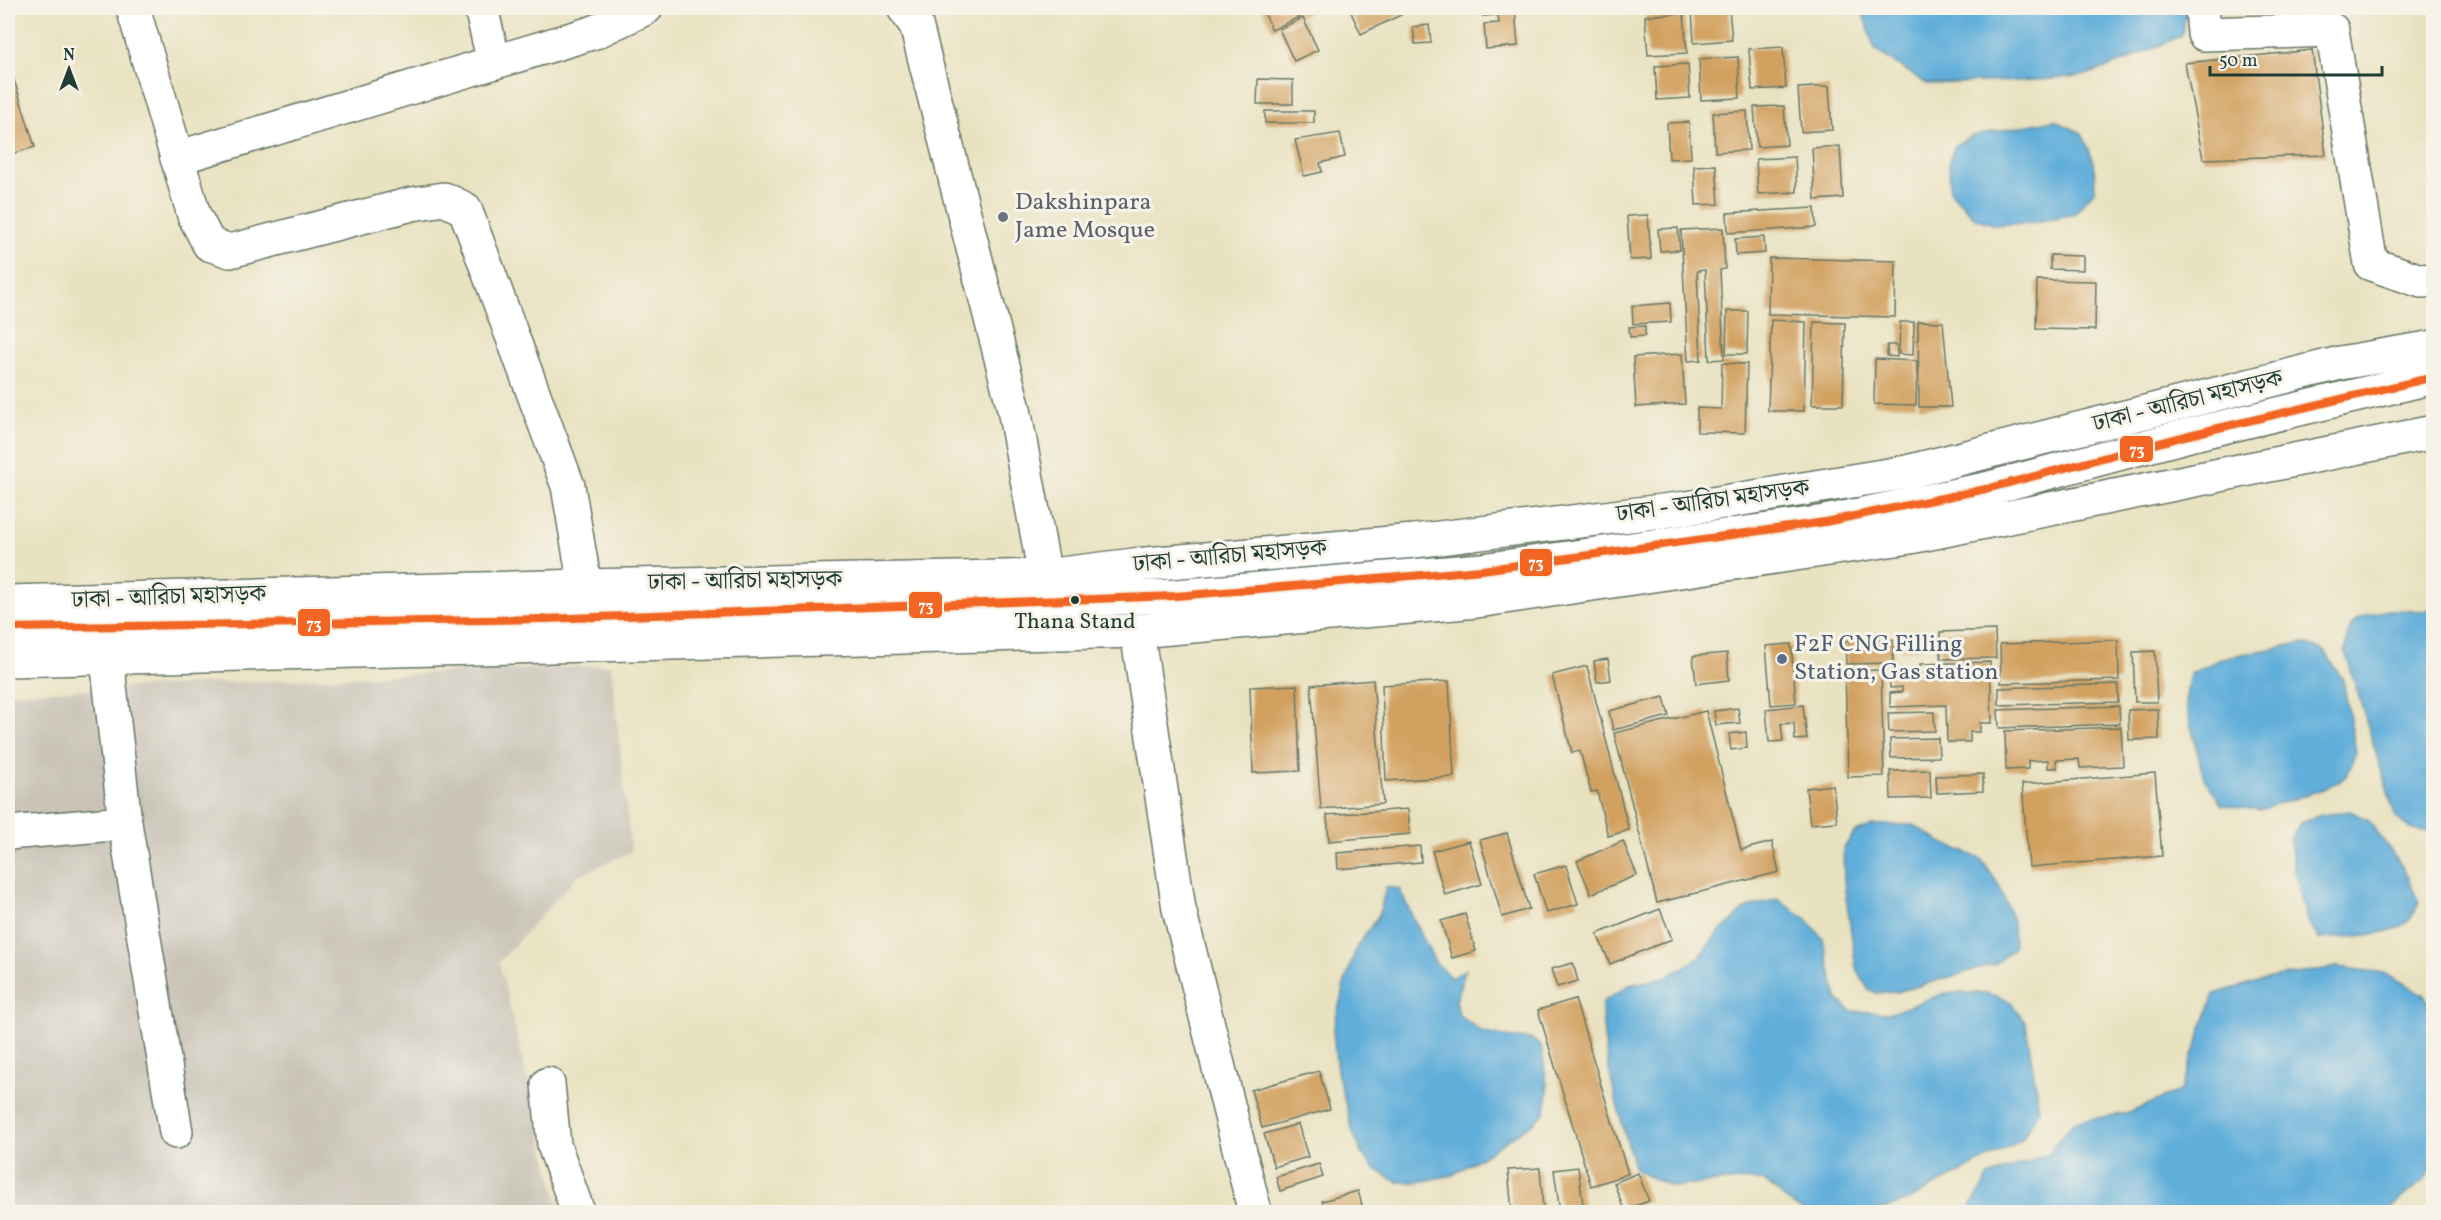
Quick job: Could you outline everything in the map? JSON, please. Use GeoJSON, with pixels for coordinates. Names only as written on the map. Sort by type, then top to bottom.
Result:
{"type":"FeatureCollection","features":[{"type":"Feature","properties":{"kind":"main road"},"geometry":{"type":"LineString","coordinates":[[133,8],[194,215],[209,244],[230,251],[412,204],[444,199],[465,209],[568,486],[585,586]]}},
{"type":"Feature","properties":{"kind":"main road"},"geometry":{"type":"LineString","coordinates":[[482,8],[494,62]]}},
{"type":"Feature","properties":{"kind":"main road"},"geometry":{"type":"LineString","coordinates":[[177,158],[595,32],[646,8]]}},
{"type":"Feature","properties":{"kind":"main road"},"geometry":{"type":"LineString","coordinates":[[903,8],[916,25],[1014,409],[1045,576]]}},
{"type":"Feature","properties":{"kind":"main road"},"geometry":{"type":"LineString","coordinates":[[2202,8],[2204,34],[2332,30],[2371,264],[2421,282],[2433,280]]}},
{"type":"Feature","properties":{"kind":"main road","name":"ঢাকা - আরিচা মহাসড়ক"},"geometry":{"type":"LineString","coordinates":[[8,602],[1045,576],[1426,540],[1687,508],[1895,474],[2340,363],[2433,347]]}},
{"type":"Feature","properties":{"kind":"main road"},"geometry":{"type":"LineString","coordinates":[[8,628],[543,619],[1176,596],[1482,570],[1825,522],[1986,489],[2189,435],[2433,377]]}},
{"type":"Feature","properties":{"kind":"main road"},"geometry":{"type":"LineString","coordinates":[[8,660],[1137,631],[1477,601],[1910,537],[2433,432]]}},
{"type":"Feature","properties":{"kind":"main road"},"geometry":{"type":"LineString","coordinates":[[1137,631],[1179,909],[1255,1212]]}},
{"type":"Feature","properties":{"kind":"main road"},"geometry":{"type":"LineString","coordinates":[[107,658],[126,823],[176,1132]]}},
{"type":"Feature","properties":{"kind":"main road"},"geometry":{"type":"LineString","coordinates":[[8,833],[126,823]]}},
{"type":"Feature","properties":{"kind":"main road"},"geometry":{"type":"LineString","coordinates":[[548,1084],[555,1145],[578,1212]]}},
{"type":"Feature","properties":{"kind":"shaded area"},"geometry":{"type":"Polygon","coordinates":[[[611,665],[631,852],[577,876],[499,962],[560,1212],[8,1212],[8,693],[611,665]]]}},
{"type":"Feature","properties":{"kind":"water"},"geometry":{"type":"Polygon","coordinates":[[[1861,8],[2188,8],[2181,36],[2125,61],[2086,75],[2040,80],[1927,84],[1875,50],[1861,8]]]}},
{"type":"Feature","properties":{"kind":"water"},"geometry":{"type":"Polygon","coordinates":[[[2054,120],[2082,133],[2094,162],[2095,190],[2074,214],[2035,222],[1996,225],[1975,218],[1950,191],[1949,161],[1955,145],[1972,136],[2054,120]]]}},
{"type":"Feature","properties":{"kind":"water"},"geometry":{"type":"Polygon","coordinates":[[[2389,610],[2433,611],[2434,830],[2412,829],[2403,824],[2395,815],[2345,651],[2349,631],[2356,620],[2369,614],[2389,610]]]}},
{"type":"Feature","properties":{"kind":"water"},"geometry":{"type":"Polygon","coordinates":[[[2302,643],[2325,651],[2343,680],[2356,752],[2347,776],[2326,788],[2260,810],[2222,805],[2204,778],[2185,702],[2190,674],[2222,658],[2302,643]]]}},
{"type":"Feature","properties":{"kind":"water"},"geometry":{"type":"Polygon","coordinates":[[[2350,811],[2368,820],[2404,869],[2419,903],[2410,919],[2393,929],[2367,935],[2319,939],[2307,920],[2294,870],[2290,839],[2301,822],[2322,815],[2350,811]]]}},
{"type":"Feature","properties":{"kind":"water"},"geometry":{"type":"Polygon","coordinates":[[[1872,825],[1913,825],[1943,843],[1981,859],[1999,885],[2013,921],[2014,948],[1995,964],[1897,992],[1877,993],[1868,989],[1856,968],[1844,882],[1843,849],[1854,833],[1872,825]]]}},
{"type":"Feature","properties":{"kind":"water"},"geometry":{"type":"Polygon","coordinates":[[[1386,887],[1399,889],[1435,962],[1451,978],[1465,970],[1456,1001],[1459,1015],[1482,1032],[1503,1037],[1530,1039],[1541,1045],[1548,1092],[1545,1112],[1535,1122],[1453,1175],[1418,1182],[1399,1182],[1390,1178],[1373,1168],[1363,1155],[1353,1133],[1337,1071],[1333,1031],[1344,985],[1357,946],[1379,915],[1386,887]]]}},
{"type":"Feature","properties":{"kind":"water"},"geometry":{"type":"Polygon","coordinates":[[[1777,899],[1807,919],[1823,939],[1837,998],[1850,1011],[1891,1013],[1945,993],[1988,993],[2011,1002],[2026,1024],[2039,1110],[2021,1141],[1900,1204],[1870,1212],[1806,1212],[1793,1205],[1763,1180],[1725,1181],[1672,1187],[1635,1170],[1608,1066],[1602,1003],[1629,985],[1667,977],[1696,960],[1719,932],[1747,908],[1777,899]]]}},
{"type":"Feature","properties":{"kind":"water"},"geometry":{"type":"Polygon","coordinates":[[[2337,967],[2385,973],[2424,994],[2433,1018],[2433,1163],[2426,1178],[2386,1212],[1968,1212],[1988,1177],[2048,1154],[2073,1122],[2129,1113],[2181,1090],[2214,994],[2265,979],[2337,967]]]}},
{"type":"Feature","properties":{"kind":"building"},"geometry":{"type":"Polygon","coordinates":[[[1262,8],[1318,8],[1272,30],[1262,8]]]}},
{"type":"Feature","properties":{"kind":"building"},"geometry":{"type":"Polygon","coordinates":[[[1349,8],[1399,8],[1403,14],[1361,34],[1349,8]]]}},
{"type":"Feature","properties":{"kind":"building"},"geometry":{"type":"Polygon","coordinates":[[[1482,8],[1515,8],[1518,46],[1486,49],[1484,24],[1499,23],[1498,15],[1483,16],[1482,8]]]}},
{"type":"Feature","properties":{"kind":"building"},"geometry":{"type":"Polygon","coordinates":[[[1729,9],[1732,40],[1694,43],[1692,11],[1729,9]]]}},
{"type":"Feature","properties":{"kind":"building"},"geometry":{"type":"Polygon","coordinates":[[[1684,13],[1687,53],[1648,55],[1645,16],[1684,13]]]}},
{"type":"Feature","properties":{"kind":"building"},"geometry":{"type":"Polygon","coordinates":[[[1303,18],[1318,50],[1294,61],[1279,29],[1303,18]]]}},
{"type":"Feature","properties":{"kind":"building"},"geometry":{"type":"Polygon","coordinates":[[[1429,25],[1431,43],[1415,44],[1413,27],[1429,25]]]}},
{"type":"Feature","properties":{"kind":"building"},"geometry":{"type":"Polygon","coordinates":[[[1783,47],[1786,88],[1752,90],[1749,49],[1783,47]]]}},
{"type":"Feature","properties":{"kind":"building"},"geometry":{"type":"Polygon","coordinates":[[[2312,50],[2326,155],[2203,159],[2185,63],[2312,50]]]}},
{"type":"Feature","properties":{"kind":"building"},"geometry":{"type":"Polygon","coordinates":[[[1738,57],[1740,98],[1701,100],[1699,59],[1738,57]]]}},
{"type":"Feature","properties":{"kind":"building"},"geometry":{"type":"Polygon","coordinates":[[[1688,64],[1690,98],[1657,100],[1655,66],[1688,64]]]}},
{"type":"Feature","properties":{"kind":"building"},"geometry":{"type":"Polygon","coordinates":[[[11,70],[35,147],[8,155],[8,71],[11,70]]]}},
{"type":"Feature","properties":{"kind":"building"},"geometry":{"type":"Polygon","coordinates":[[[1258,79],[1293,80],[1293,104],[1257,104],[1258,79]]]}},
{"type":"Feature","properties":{"kind":"building"},"geometry":{"type":"Polygon","coordinates":[[[1829,86],[1832,130],[1801,132],[1798,88],[1829,86]]]}},
{"type":"Feature","properties":{"kind":"building"},"geometry":{"type":"Polygon","coordinates":[[[1784,106],[1787,145],[1757,147],[1754,107],[1784,106]]]}},
{"type":"Feature","properties":{"kind":"building"},"geometry":{"type":"Polygon","coordinates":[[[1265,111],[1314,111],[1314,123],[1265,123],[1265,111]]]}},
{"type":"Feature","properties":{"kind":"building"},"geometry":{"type":"Polygon","coordinates":[[[1747,111],[1749,150],[1715,152],[1713,113],[1747,111]]]}},
{"type":"Feature","properties":{"kind":"building"},"geometry":{"type":"Polygon","coordinates":[[[1689,122],[1691,158],[1669,159],[1667,123],[1689,122]]]}},
{"type":"Feature","properties":{"kind":"building"},"geometry":{"type":"Polygon","coordinates":[[[1340,133],[1345,157],[1320,163],[1322,172],[1304,176],[1295,140],[1340,133]]]}},
{"type":"Feature","properties":{"kind":"building"},"geometry":{"type":"Polygon","coordinates":[[[1840,146],[1843,198],[1815,200],[1812,148],[1840,146]]]}},
{"type":"Feature","properties":{"kind":"building"},"geometry":{"type":"Polygon","coordinates":[[[1795,157],[1797,192],[1758,194],[1756,159],[1795,157]]]}},
{"type":"Feature","properties":{"kind":"building"},"geometry":{"type":"Polygon","coordinates":[[[1716,165],[1719,204],[1696,205],[1694,166],[1716,165]]]}},
{"type":"Feature","properties":{"kind":"building"},"geometry":{"type":"Polygon","coordinates":[[[1815,208],[1816,227],[1728,233],[1727,213],[1815,208]]]}},
{"type":"Feature","properties":{"kind":"building"},"geometry":{"type":"Polygon","coordinates":[[[1648,215],[1651,259],[1630,260],[1627,216],[1648,215]]]}},
{"type":"Feature","properties":{"kind":"building"},"geometry":{"type":"Polygon","coordinates":[[[1678,228],[1680,250],[1660,251],[1658,229],[1678,228]]]}},
{"type":"Feature","properties":{"kind":"building"},"geometry":{"type":"Polygon","coordinates":[[[1723,228],[1725,269],[1720,270],[1724,359],[1709,360],[1705,270],[1697,271],[1701,360],[1688,361],[1681,230],[1723,228]]]}},
{"type":"Feature","properties":{"kind":"building"},"geometry":{"type":"Polygon","coordinates":[[[1764,237],[1765,253],[1736,255],[1735,239],[1764,237]]]}},
{"type":"Feature","properties":{"kind":"building"},"geometry":{"type":"Polygon","coordinates":[[[2050,255],[2083,256],[2083,270],[2050,269],[2050,255]]]}},
{"type":"Feature","properties":{"kind":"building"},"geometry":{"type":"Polygon","coordinates":[[[1769,258],[1896,261],[1895,317],[1768,314],[1769,258]]]}},
{"type":"Feature","properties":{"kind":"building"},"geometry":{"type":"Polygon","coordinates":[[[2037,280],[2096,281],[2095,330],[2036,329],[2037,280]]]}},
{"type":"Feature","properties":{"kind":"building"},"geometry":{"type":"Polygon","coordinates":[[[1670,303],[1671,322],[1633,324],[1632,306],[1670,303]]]}},
{"type":"Feature","properties":{"kind":"building"},"geometry":{"type":"Polygon","coordinates":[[[1727,311],[1748,311],[1747,354],[1726,354],[1727,311]]]}},
{"type":"Feature","properties":{"kind":"building"},"geometry":{"type":"Polygon","coordinates":[[[1771,320],[1806,322],[1804,411],[1768,411],[1771,320]]]}},
{"type":"Feature","properties":{"kind":"building"},"geometry":{"type":"Polygon","coordinates":[[[1918,321],[1943,322],[1951,407],[1919,407],[1918,321]]]}},
{"type":"Feature","properties":{"kind":"building"},"geometry":{"type":"Polygon","coordinates":[[[1814,322],[1845,323],[1843,405],[1812,405],[1814,322]]]}},
{"type":"Feature","properties":{"kind":"building"},"geometry":{"type":"Polygon","coordinates":[[[1900,322],[1914,322],[1913,355],[1899,354],[1900,322]]]}},
{"type":"Feature","properties":{"kind":"building"},"geometry":{"type":"Polygon","coordinates":[[[1645,326],[1645,336],[1630,337],[1629,327],[1645,326]]]}},
{"type":"Feature","properties":{"kind":"building"},"geometry":{"type":"Polygon","coordinates":[[[1887,345],[1897,345],[1897,357],[1887,356],[1887,345]]]}},
{"type":"Feature","properties":{"kind":"building"},"geometry":{"type":"Polygon","coordinates":[[[1682,354],[1685,404],[1636,407],[1633,357],[1682,354]]]}},
{"type":"Feature","properties":{"kind":"building"},"geometry":{"type":"Polygon","coordinates":[[[1875,359],[1917,361],[1916,405],[1874,404],[1875,359]]]}},
{"type":"Feature","properties":{"kind":"building"},"geometry":{"type":"Polygon","coordinates":[[[1722,363],[1747,364],[1745,433],[1697,432],[1697,408],[1721,409],[1722,363]]]}},
{"type":"Feature","properties":{"kind":"building"},"geometry":{"type":"Polygon","coordinates":[[[1995,630],[1996,658],[1941,659],[1940,632],[1995,630]]]}},
{"type":"Feature","properties":{"kind":"building"},"geometry":{"type":"Polygon","coordinates":[[[1900,635],[1918,635],[1918,649],[1901,650],[1900,635]]]}},
{"type":"Feature","properties":{"kind":"building"},"geometry":{"type":"Polygon","coordinates":[[[1893,640],[1893,663],[1846,664],[1845,641],[1893,640]]]}},
{"type":"Feature","properties":{"kind":"building"},"geometry":{"type":"Polygon","coordinates":[[[2118,640],[2119,680],[2001,683],[2000,644],[2118,640]]]}},
{"type":"Feature","properties":{"kind":"building"},"geometry":{"type":"Polygon","coordinates":[[[1791,644],[1796,703],[1771,705],[1766,646],[1791,644]]]}},
{"type":"Feature","properties":{"kind":"building"},"geometry":{"type":"Polygon","coordinates":[[[2155,651],[2157,702],[2135,702],[2133,652],[2155,651]]]}},
{"type":"Feature","properties":{"kind":"building"},"geometry":{"type":"Polygon","coordinates":[[[1727,653],[1729,680],[1696,684],[1693,656],[1727,653]]]}},
{"type":"Feature","properties":{"kind":"building"},"geometry":{"type":"Polygon","coordinates":[[[1608,659],[1611,680],[1597,682],[1594,661],[1608,659]]]}},
{"type":"Feature","properties":{"kind":"building"},"geometry":{"type":"Polygon","coordinates":[[[1990,662],[1992,723],[1980,723],[1980,732],[1970,732],[1970,742],[1947,742],[1946,705],[1890,707],[1890,693],[1902,692],[1902,687],[1890,688],[1889,676],[1920,675],[1920,664],[1990,662]]]}},
{"type":"Feature","properties":{"kind":"building"},"geometry":{"type":"Polygon","coordinates":[[[1587,666],[1629,830],[1608,836],[1597,791],[1591,792],[1580,751],[1572,753],[1552,675],[1587,666]]]}},
{"type":"Feature","properties":{"kind":"building"},"geometry":{"type":"Polygon","coordinates":[[[1881,670],[1884,776],[1848,777],[1845,671],[1881,670]]]}},
{"type":"Feature","properties":{"kind":"building"},"geometry":{"type":"Polygon","coordinates":[[[1373,680],[1383,804],[1321,809],[1311,685],[1373,680]]]}},
{"type":"Feature","properties":{"kind":"building"},"geometry":{"type":"Polygon","coordinates":[[[1449,681],[1454,777],[1386,781],[1382,685],[1449,681]]]}},
{"type":"Feature","properties":{"kind":"building"},"geometry":{"type":"Polygon","coordinates":[[[2118,684],[2118,702],[1999,705],[1999,688],[2118,684]]]}},
{"type":"Feature","properties":{"kind":"building"},"geometry":{"type":"Polygon","coordinates":[[[1297,685],[1300,771],[1253,773],[1250,687],[1297,685]]]}},
{"type":"Feature","properties":{"kind":"building"},"geometry":{"type":"Polygon","coordinates":[[[1664,697],[1669,716],[1613,730],[1609,711],[1664,697]]]}},
{"type":"Feature","properties":{"kind":"building"},"geometry":{"type":"Polygon","coordinates":[[[1803,705],[1807,739],[1795,740],[1794,723],[1781,724],[1783,741],[1769,742],[1766,709],[1803,705]]]}},
{"type":"Feature","properties":{"kind":"building"},"geometry":{"type":"Polygon","coordinates":[[[2119,706],[2120,724],[1999,728],[1998,710],[2119,706]]]}},
{"type":"Feature","properties":{"kind":"building"},"geometry":{"type":"Polygon","coordinates":[[[1738,708],[1740,723],[1716,725],[1714,711],[1738,708]]]}},
{"type":"Feature","properties":{"kind":"building"},"geometry":{"type":"Polygon","coordinates":[[[2158,709],[2159,739],[2129,740],[2128,710],[2158,709]]]}},
{"type":"Feature","properties":{"kind":"building"},"geometry":{"type":"Polygon","coordinates":[[[1706,711],[1741,850],[1772,842],[1779,872],[1657,903],[1614,733],[1706,711]]]}},
{"type":"Feature","properties":{"kind":"building"},"geometry":{"type":"Polygon","coordinates":[[[1934,712],[1935,731],[1889,732],[1888,713],[1934,712]]]}},
{"type":"Feature","properties":{"kind":"building"},"geometry":{"type":"Polygon","coordinates":[[[2121,727],[2123,766],[2080,768],[2079,759],[2056,760],[2057,768],[2048,768],[2048,760],[2028,761],[2028,769],[2006,770],[2005,731],[2121,727]]]}},
{"type":"Feature","properties":{"kind":"building"},"geometry":{"type":"Polygon","coordinates":[[[1746,732],[1747,748],[1731,750],[1729,734],[1746,732]]]}},
{"type":"Feature","properties":{"kind":"building"},"geometry":{"type":"Polygon","coordinates":[[[1938,738],[1939,757],[1891,758],[1890,739],[1938,738]]]}},
{"type":"Feature","properties":{"kind":"building"},"geometry":{"type":"Polygon","coordinates":[[[1930,770],[1931,798],[1891,799],[1890,771],[1930,770]]]}},
{"type":"Feature","properties":{"kind":"building"},"geometry":{"type":"Polygon","coordinates":[[[2155,773],[2162,856],[2029,867],[2022,784],[2155,773]]]}},
{"type":"Feature","properties":{"kind":"building"},"geometry":{"type":"Polygon","coordinates":[[[1983,774],[1983,791],[1937,793],[1936,776],[1983,774]]]}},
{"type":"Feature","properties":{"kind":"building"},"geometry":{"type":"Polygon","coordinates":[[[1833,785],[1837,822],[1810,824],[1806,788],[1833,785]]]}},
{"type":"Feature","properties":{"kind":"building"},"geometry":{"type":"Polygon","coordinates":[[[1408,809],[1410,834],[1329,841],[1327,815],[1408,809]]]}},
{"type":"Feature","properties":{"kind":"building"},"geometry":{"type":"Polygon","coordinates":[[[1507,833],[1529,909],[1502,917],[1480,840],[1507,833]]]}},
{"type":"Feature","properties":{"kind":"building"},"geometry":{"type":"Polygon","coordinates":[[[1469,841],[1482,884],[1445,895],[1432,851],[1469,841]]]}},
{"type":"Feature","properties":{"kind":"building"},"geometry":{"type":"Polygon","coordinates":[[[1623,841],[1637,875],[1591,894],[1577,861],[1623,841]]]}},
{"type":"Feature","properties":{"kind":"building"},"geometry":{"type":"Polygon","coordinates":[[[1420,846],[1421,862],[1338,869],[1337,853],[1420,846]]]}},
{"type":"Feature","properties":{"kind":"building"},"geometry":{"type":"Polygon","coordinates":[[[1566,865],[1578,904],[1546,913],[1534,874],[1566,865]]]}},
{"type":"Feature","properties":{"kind":"building"},"geometry":{"type":"Polygon","coordinates":[[[1660,909],[1672,939],[1610,964],[1597,934],[1660,909]]]}},
{"type":"Feature","properties":{"kind":"building"},"geometry":{"type":"Polygon","coordinates":[[[1465,914],[1476,951],[1452,958],[1441,921],[1465,914]]]}},
{"type":"Feature","properties":{"kind":"building"},"geometry":{"type":"Polygon","coordinates":[[[1573,963],[1578,981],[1557,987],[1551,969],[1573,963]]]}},
{"type":"Feature","properties":{"kind":"building"},"geometry":{"type":"Polygon","coordinates":[[[1575,999],[1628,1174],[1591,1186],[1538,1010],[1575,999]]]}},
{"type":"Feature","properties":{"kind":"building"},"geometry":{"type":"Polygon","coordinates":[[[1319,1071],[1330,1109],[1262,1128],[1251,1090],[1319,1071]]]}},
{"type":"Feature","properties":{"kind":"building"},"geometry":{"type":"Polygon","coordinates":[[[1298,1124],[1308,1157],[1274,1167],[1264,1134],[1298,1124]]]}},
{"type":"Feature","properties":{"kind":"building"},"geometry":{"type":"Polygon","coordinates":[[[1319,1164],[1323,1177],[1280,1191],[1276,1177],[1319,1164]]]}},
{"type":"Feature","properties":{"kind":"building"},"geometry":{"type":"Polygon","coordinates":[[[1578,1167],[1584,1211],[1560,1212],[1554,1170],[1578,1167]]]}},
{"type":"Feature","properties":{"kind":"building"},"geometry":{"type":"Polygon","coordinates":[[[1540,1168],[1543,1208],[1512,1211],[1508,1170],[1540,1168]]]}},
{"type":"Feature","properties":{"kind":"building"},"geometry":{"type":"Polygon","coordinates":[[[1638,1173],[1649,1201],[1624,1210],[1614,1183],[1638,1173]]]}},
{"type":"Feature","properties":{"kind":"building"},"geometry":{"type":"Polygon","coordinates":[[[1358,1191],[1364,1212],[1346,1212],[1345,1210],[1325,1212],[1322,1201],[1358,1191]]]}},
{"type":"Feature","properties":{"kind":"transit line","name":"73"},"geometry":{"type":"LineString","coordinates":[[8,628],[543,619],[1176,596],[1482,570],[1825,522],[1986,489],[2189,435],[2434,377]]}},
{"type":"Feature","properties":{"kind":"place","name":"Dakshinpara Jame Mosque"},"geometry":{"type":"Point","coordinates":[1003,217]}},
{"type":"Feature","properties":{"kind":"place","name":"Thana Stand"},"geometry":{"type":"Point","coordinates":[1075,600]}},
{"type":"Feature","properties":{"kind":"place","name":"F2F CNG Filling Station, Gas station"},"geometry":{"type":"Point","coordinates":[1782,659]}}]}
